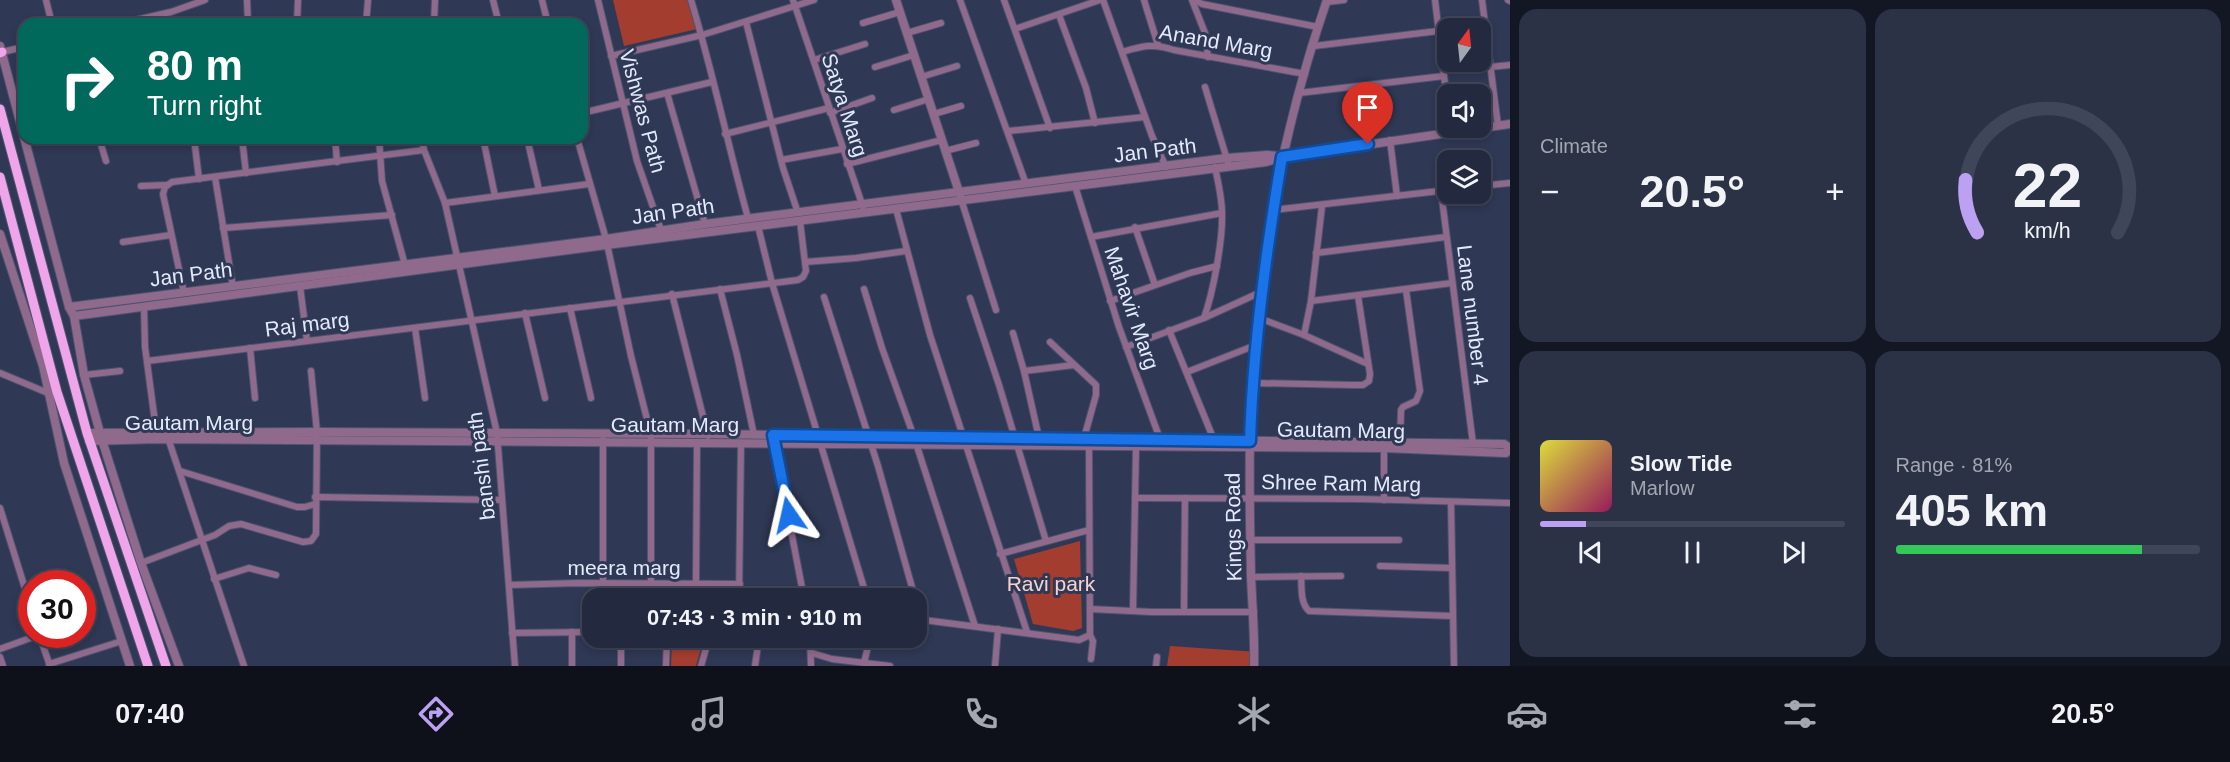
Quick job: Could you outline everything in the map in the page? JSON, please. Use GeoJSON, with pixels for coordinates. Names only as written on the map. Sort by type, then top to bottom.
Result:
{"type":"FeatureCollection","features":[{"type":"Feature","properties":{"kind":"highway"},"geometry":{"type":"LineString","coordinates":[[0,109],[88,437],[166,666]]}},
{"type":"Feature","properties":{"kind":"highway"},"geometry":{"type":"LineString","coordinates":[[0,177],[53,393],[148,666]]}},
{"type":"Feature","properties":{"kind":"street"},"geometry":{"type":"LineString","coordinates":[[46,0],[50,18]]}},
{"type":"Feature","properties":{"kind":"street"},"geometry":{"type":"LineString","coordinates":[[145,18],[205,0]]}},
{"type":"Feature","properties":{"kind":"street"},"geometry":{"type":"LineString","coordinates":[[247,0],[248,18]]}},
{"type":"Feature","properties":{"kind":"street"},"geometry":{"type":"LineString","coordinates":[[297,18],[298,0]]}},
{"type":"Feature","properties":{"kind":"street"},"geometry":{"type":"LineString","coordinates":[[366,18],[368,0]]}},
{"type":"Feature","properties":{"kind":"street"},"geometry":{"type":"LineString","coordinates":[[434,18],[435,0]]}},
{"type":"Feature","properties":{"kind":"street"},"geometry":{"type":"LineString","coordinates":[[493,0],[498,18]]}},
{"type":"Feature","properties":{"kind":"street"},"geometry":{"type":"LineString","coordinates":[[542,0],[545,18]]}},
{"type":"Feature","properties":{"kind":"street","name":"Vishwas Path"},"geometry":{"type":"LineString","coordinates":[[598,0],[637,161],[661,230]]}},
{"type":"Feature","properties":{"kind":"street"},"geometry":{"type":"LineString","coordinates":[[691,0],[702,35],[724,134],[748,219]]}},
{"type":"Feature","properties":{"kind":"street"},"geometry":{"type":"LineString","coordinates":[[611,56],[702,35],[746,22],[794,3],[814,0]]}},
{"type":"Feature","properties":{"kind":"street"},"geometry":{"type":"LineString","coordinates":[[896,0],[996,310]]}},
{"type":"Feature","properties":{"kind":"street"},"geometry":{"type":"LineString","coordinates":[[960,0],[1026,184]]}},
{"type":"Feature","properties":{"kind":"street"},"geometry":{"type":"LineString","coordinates":[[1004,0],[1050,128]]}},
{"type":"Feature","properties":{"kind":"street"},"geometry":{"type":"LineString","coordinates":[[1014,29],[1102,0],[1166,167]]}},
{"type":"Feature","properties":{"kind":"street"},"geometry":{"type":"LineString","coordinates":[[1144,0],[1158,45]]}},
{"type":"Feature","properties":{"kind":"street"},"geometry":{"type":"LineString","coordinates":[[1194,0],[1202,4],[1318,27]]}},
{"type":"Feature","properties":{"kind":"street"},"geometry":{"type":"LineString","coordinates":[[1194,0],[1205,33],[1208,57]]}},
{"type":"Feature","properties":{"kind":"street"},"geometry":{"type":"LineString","coordinates":[[1327,1],[1344,0]]}},
{"type":"Feature","properties":{"kind":"street"},"geometry":{"type":"LineString","coordinates":[[1435,0],[1437,21]]}},
{"type":"Feature","properties":{"kind":"street"},"geometry":{"type":"LineString","coordinates":[[1482,0],[1484,18]]}},
{"type":"Feature","properties":{"kind":"street","name":"Kings Road"},"geometry":{"type":"LineString","coordinates":[[1254,666],[1250,444],[1252,383],[1261,292],[1282,157],[1327,1]]}},
{"type":"Feature","properties":{"kind":"street","name":"Satya Marg"},"geometry":{"type":"LineString","coordinates":[[794,3],[863,209]]}},
{"type":"Feature","properties":{"kind":"street"},"geometry":{"type":"LineString","coordinates":[[863,22],[900,12]]}},
{"type":"Feature","properties":{"kind":"street"},"geometry":{"type":"LineString","coordinates":[[1059,15],[1086,88],[1095,123]]}},
{"type":"Feature","properties":{"kind":"street"},"geometry":{"type":"LineString","coordinates":[[746,22],[781,160],[799,217],[805,262],[906,251]]}},
{"type":"Feature","properties":{"kind":"street"},"geometry":{"type":"LineString","coordinates":[[907,33],[941,23]]}},
{"type":"Feature","properties":{"kind":"street"},"geometry":{"type":"LineString","coordinates":[[1314,46],[1437,31]]}},
{"type":"Feature","properties":{"kind":"street"},"geometry":{"type":"LineString","coordinates":[[814,60],[865,44]]}},
{"type":"Feature","properties":{"kind":"street","name":"Anand Marg"},"geometry":{"type":"LineString","coordinates":[[1122,52],[1142,46],[1158,45],[1208,57],[1305,74]]}},
{"type":"Feature","properties":{"kind":"street"},"geometry":{"type":"LineString","coordinates":[[18,47],[1,50],[18,114]]}},
{"type":"Feature","properties":{"kind":"street"},"geometry":{"type":"LineString","coordinates":[[875,67],[914,55]]}},
{"type":"Feature","properties":{"kind":"street"},"geometry":{"type":"LineString","coordinates":[[1491,67],[1510,65]]}},
{"type":"Feature","properties":{"kind":"street"},"geometry":{"type":"LineString","coordinates":[[921,76],[957,66]]}},
{"type":"Feature","properties":{"kind":"street"},"geometry":{"type":"LineString","coordinates":[[1443,72],[1445,84]]}},
{"type":"Feature","properties":{"kind":"street"},"geometry":{"type":"LineString","coordinates":[[1491,72],[1498,126]]}},
{"type":"Feature","properties":{"kind":"street"},"geometry":{"type":"LineString","coordinates":[[1299,93],[1444,76]]}},
{"type":"Feature","properties":{"kind":"street"},"geometry":{"type":"LineString","coordinates":[[588,112],[712,82]]}},
{"type":"Feature","properties":{"kind":"street"},"geometry":{"type":"LineString","coordinates":[[1204,87],[1228,162]]}},
{"type":"Feature","properties":{"kind":"street"},"geometry":{"type":"LineString","coordinates":[[667,93],[705,224]]}},
{"type":"Feature","properties":{"kind":"street"},"geometry":{"type":"LineString","coordinates":[[724,134],[829,111],[872,98]]}},
{"type":"Feature","properties":{"kind":"street"},"geometry":{"type":"LineString","coordinates":[[894,110],[929,99]]}},
{"type":"Feature","properties":{"kind":"street"},"geometry":{"type":"LineString","coordinates":[[934,114],[961,106]]}},
{"type":"Feature","properties":{"kind":"street"},"geometry":{"type":"LineString","coordinates":[[1008,131],[1145,117]]}},
{"type":"Feature","properties":{"kind":"street","name":"Jan Path"},"geometry":{"type":"LineString","coordinates":[[1491,127],[1510,124]]}},
{"type":"Feature","properties":{"kind":"street","name":"Jan Path"},"geometry":{"type":"LineString","coordinates":[[863,209],[896,209],[1026,184],[1228,162],[1267,155],[1282,157],[1437,132]]}},
{"type":"Feature","properties":{"kind":"street"},"geometry":{"type":"LineString","coordinates":[[847,164],[942,140]]}},
{"type":"Feature","properties":{"kind":"street"},"geometry":{"type":"LineString","coordinates":[[1390,140],[1397,196]]}},
{"type":"Feature","properties":{"kind":"street"},"geometry":{"type":"LineString","coordinates":[[945,151],[976,143]]}},
{"type":"Feature","properties":{"kind":"street"},"geometry":{"type":"LineString","coordinates":[[26,144],[69,307],[74,316],[84,375],[101,437],[141,563],[179,666]]}},
{"type":"Feature","properties":{"kind":"street"},"geometry":{"type":"LineString","coordinates":[[101,144],[106,161]]}},
{"type":"Feature","properties":{"kind":"street"},"geometry":{"type":"LineString","coordinates":[[195,144],[199,179]]}},
{"type":"Feature","properties":{"kind":"street"},"geometry":{"type":"LineString","coordinates":[[243,144],[246,173]]}},
{"type":"Feature","properties":{"kind":"street"},"geometry":{"type":"LineString","coordinates":[[335,144],[337,162]]}},
{"type":"Feature","properties":{"kind":"street"},"geometry":{"type":"LineString","coordinates":[[380,144],[382,181],[405,265]]}},
{"type":"Feature","properties":{"kind":"street","name":"banshi path"},"geometry":{"type":"LineString","coordinates":[[423,144],[445,203],[497,437],[515,666]]}},
{"type":"Feature","properties":{"kind":"street"},"geometry":{"type":"LineString","coordinates":[[484,144],[495,196]]}},
{"type":"Feature","properties":{"kind":"street"},"geometry":{"type":"LineString","coordinates":[[528,144],[539,190]]}},
{"type":"Feature","properties":{"kind":"street"},"geometry":{"type":"LineString","coordinates":[[579,144],[606,242],[651,438],[651,583]]}},
{"type":"Feature","properties":{"kind":"street"},"geometry":{"type":"LineString","coordinates":[[781,160],[842,148]]}},
{"type":"Feature","properties":{"kind":"street"},"geometry":{"type":"LineString","coordinates":[[184,293],[163,194],[165,187],[172,182],[424,150]]}},
{"type":"Feature","properties":{"kind":"street","name":"Jan Path"},"geometry":{"type":"LineString","coordinates":[[606,242],[661,230],[705,224],[799,217],[960,196],[1075,186],[1215,167],[1228,162]]}},
{"type":"Feature","properties":{"kind":"street"},"geometry":{"type":"LineString","coordinates":[[1204,318],[1217,266],[1222,213],[1215,167]]}},
{"type":"Feature","properties":{"kind":"street"},"geometry":{"type":"LineString","coordinates":[[215,177],[233,287]]}},
{"type":"Feature","properties":{"kind":"street"},"geometry":{"type":"LineString","coordinates":[[1491,185],[1510,183]]}},
{"type":"Feature","properties":{"kind":"street"},"geometry":{"type":"LineString","coordinates":[[445,203],[590,184]]}},
{"type":"Feature","properties":{"kind":"street"},"geometry":{"type":"LineString","coordinates":[[141,186],[168,185]]}},
{"type":"Feature","properties":{"kind":"street","name":"Mahavir Marg"},"geometry":{"type":"LineString","coordinates":[[1075,186],[1110,301],[1160,440]]}},
{"type":"Feature","properties":{"kind":"street"},"geometry":{"type":"LineString","coordinates":[[1273,210],[1437,191]]}},
{"type":"Feature","properties":{"kind":"street","name":"Lane number 4"},"geometry":{"type":"LineString","coordinates":[[1445,204],[1446,237],[1473,444]]}},
{"type":"Feature","properties":{"kind":"street"},"geometry":{"type":"LineString","coordinates":[[1304,335],[1311,301],[1322,206]]}},
{"type":"Feature","properties":{"kind":"street"},"geometry":{"type":"LineString","coordinates":[[896,209],[930,335],[1027,632]]}},
{"type":"Feature","properties":{"kind":"street"},"geometry":{"type":"LineString","coordinates":[[1091,237],[1135,227],[1222,213]]}},
{"type":"Feature","properties":{"kind":"street"},"geometry":{"type":"LineString","coordinates":[[223,228],[392,215]]}},
{"type":"Feature","properties":{"kind":"street","name":"Jan Path"},"geometry":{"type":"LineString","coordinates":[[74,316],[459,261],[606,242],[759,226],[799,217]]}},
{"type":"Feature","properties":{"kind":"street"},"geometry":{"type":"LineString","coordinates":[[759,226],[772,283],[864,588]]}},
{"type":"Feature","properties":{"kind":"street"},"geometry":{"type":"LineString","coordinates":[[1135,227],[1155,285]]}},
{"type":"Feature","properties":{"kind":"street"},"geometry":{"type":"LineString","coordinates":[[0,234],[53,393],[64,463],[130,666]]}},
{"type":"Feature","properties":{"kind":"street"},"geometry":{"type":"LineString","coordinates":[[123,242],[171,235]]}},
{"type":"Feature","properties":{"kind":"street"},"geometry":{"type":"LineString","coordinates":[[1316,254],[1446,237]]}},
{"type":"Feature","properties":{"kind":"street","name":"Jan Path"},"geometry":{"type":"LineString","coordinates":[[69,307],[405,265],[459,261]]}},
{"type":"Feature","properties":{"kind":"street","name":"Raj marg"},"geometry":{"type":"LineString","coordinates":[[147,361],[798,280],[804,277],[805,262]]}},
{"type":"Feature","properties":{"kind":"street"},"geometry":{"type":"LineString","coordinates":[[1110,301],[1217,266]]}},
{"type":"Feature","properties":{"kind":"street"},"geometry":{"type":"LineString","coordinates":[[1311,301],[1452,283]]}},
{"type":"Feature","properties":{"kind":"street"},"geometry":{"type":"LineString","coordinates":[[300,285],[307,341]]}},
{"type":"Feature","properties":{"kind":"street"},"geometry":{"type":"LineString","coordinates":[[720,289],[754,435]]}},
{"type":"Feature","properties":{"kind":"street"},"geometry":{"type":"LineString","coordinates":[[864,290],[975,626]]}},
{"type":"Feature","properties":{"kind":"street"},"geometry":{"type":"LineString","coordinates":[[1400,446],[1401,410],[1403,406],[1416,401],[1420,391],[1406,290]]}},
{"type":"Feature","properties":{"kind":"street"},"geometry":{"type":"LineString","coordinates":[[1126,347],[1204,318],[1261,292]]}},
{"type":"Feature","properties":{"kind":"street"},"geometry":{"type":"LineString","coordinates":[[672,294],[708,439]]}},
{"type":"Feature","properties":{"kind":"street"},"geometry":{"type":"LineString","coordinates":[[1252,383],[1363,385],[1369,381],[1370,374],[1358,296]]}},
{"type":"Feature","properties":{"kind":"street"},"geometry":{"type":"LineString","coordinates":[[824,297],[912,588]]}},
{"type":"Feature","properties":{"kind":"street"},"geometry":{"type":"LineString","coordinates":[[970,298],[1046,541]]}},
{"type":"Feature","properties":{"kind":"street"},"geometry":{"type":"LineString","coordinates":[[144,306],[147,361],[156,435]]}},
{"type":"Feature","properties":{"kind":"street"},"geometry":{"type":"LineString","coordinates":[[570,308],[591,398]]}},
{"type":"Feature","properties":{"kind":"street"},"geometry":{"type":"LineString","coordinates":[[525,313],[545,398]]}},
{"type":"Feature","properties":{"kind":"street"},"geometry":{"type":"LineString","coordinates":[[1259,318],[1304,335],[1368,364]]}},
{"type":"Feature","properties":{"kind":"street"},"geometry":{"type":"LineString","coordinates":[[415,328],[425,398]]}},
{"type":"Feature","properties":{"kind":"street"},"geometry":{"type":"LineString","coordinates":[[1169,330],[1214,440]]}},
{"type":"Feature","properties":{"kind":"street"},"geometry":{"type":"LineString","coordinates":[[1013,333],[1039,438]]}},
{"type":"Feature","properties":{"kind":"street"},"geometry":{"type":"LineString","coordinates":[[1050,342],[1094,382],[1097,392],[1084,438]]}},
{"type":"Feature","properties":{"kind":"street"},"geometry":{"type":"LineString","coordinates":[[1187,372],[1256,345]]}},
{"type":"Feature","properties":{"kind":"street"},"geometry":{"type":"LineString","coordinates":[[250,348],[255,398]]}},
{"type":"Feature","properties":{"kind":"street"},"geometry":{"type":"LineString","coordinates":[[1024,371],[1074,365]]}},
{"type":"Feature","properties":{"kind":"street"},"geometry":{"type":"LineString","coordinates":[[84,375],[120,371]]}},
{"type":"Feature","properties":{"kind":"street"},"geometry":{"type":"LineString","coordinates":[[141,563],[201,541],[229,526],[241,524],[303,542],[311,541],[316,534],[316,432],[311,371]]}},
{"type":"Feature","properties":{"kind":"street"},"geometry":{"type":"LineString","coordinates":[[0,373],[53,393]]}},
{"type":"Feature","properties":{"kind":"street"},"geometry":{"type":"LineString","coordinates":[[244,666],[167,435],[316,432],[497,437]]}},
{"type":"Feature","properties":{"kind":"street","name":"Gautam Marg"},"geometry":{"type":"LineString","coordinates":[[88,437],[167,435],[316,441],[497,437],[651,438],[697,442],[708,439],[741,443],[774,439],[1015,442],[1136,447],[1250,444],[1384,448],[1400,446],[1506,453],[1510,448]]}},
{"type":"Feature","properties":{"kind":"street"},"geometry":{"type":"LineString","coordinates":[[651,438],[708,439],[754,435],[774,439],[802,588]]}},
{"type":"Feature","properties":{"kind":"street"},"geometry":{"type":"LineString","coordinates":[[603,438],[603,583]]}},
{"type":"Feature","properties":{"kind":"street"},"geometry":{"type":"LineString","coordinates":[[1015,442],[1039,438],[1084,438],[1214,440],[1250,444],[1400,446],[1504,444],[1510,448]]}},
{"type":"Feature","properties":{"kind":"street"},"geometry":{"type":"LineString","coordinates":[[696,584],[697,442]]}},
{"type":"Feature","properties":{"kind":"street"},"geometry":{"type":"LineString","coordinates":[[740,588],[741,443]]}},
{"type":"Feature","properties":{"kind":"street"},"geometry":{"type":"LineString","coordinates":[[1089,446],[1090,635],[1093,641],[1091,659]]}},
{"type":"Feature","properties":{"kind":"street"},"geometry":{"type":"LineString","coordinates":[[1133,611],[1136,447]]}},
{"type":"Feature","properties":{"kind":"street"},"geometry":{"type":"LineString","coordinates":[[1384,448],[1384,500]]}},
{"type":"Feature","properties":{"kind":"street"},"geometry":{"type":"LineString","coordinates":[[180,471],[297,507],[305,507],[315,501],[502,500]]}},
{"type":"Feature","properties":{"kind":"street","name":"Shree Ram Marg"},"geometry":{"type":"LineString","coordinates":[[1135,498],[1510,503]]}},
{"type":"Feature","properties":{"kind":"street"},"geometry":{"type":"LineString","coordinates":[[1184,612],[1185,498]]}},
{"type":"Feature","properties":{"kind":"street"},"geometry":{"type":"LineString","coordinates":[[1451,502],[1454,666]]}},
{"type":"Feature","properties":{"kind":"street"},"geometry":{"type":"LineString","coordinates":[[0,509],[19,570]]}},
{"type":"Feature","properties":{"kind":"street"},"geometry":{"type":"LineString","coordinates":[[1000,554],[1089,530]]}},
{"type":"Feature","properties":{"kind":"street"},"geometry":{"type":"LineString","coordinates":[[1251,540],[1399,540]]}},
{"type":"Feature","properties":{"kind":"street"},"geometry":{"type":"LineString","coordinates":[[1380,566],[1452,568]]}},
{"type":"Feature","properties":{"kind":"street"},"geometry":{"type":"LineString","coordinates":[[214,579],[249,568],[276,575]]}},
{"type":"Feature","properties":{"kind":"street"},"geometry":{"type":"LineString","coordinates":[[1301,576],[1304,607],[1309,611],[1453,616]]}},
{"type":"Feature","properties":{"kind":"street"},"geometry":{"type":"LineString","coordinates":[[1251,577],[1341,576]]}},
{"type":"Feature","properties":{"kind":"street","name":"meera marg"},"geometry":{"type":"LineString","coordinates":[[509,585],[740,584]]}},
{"type":"Feature","properties":{"kind":"street"},"geometry":{"type":"LineString","coordinates":[[1090,609],[1254,612]]}},
{"type":"Feature","properties":{"kind":"street"},"geometry":{"type":"LineString","coordinates":[[927,620],[1079,640],[1090,635]]}},
{"type":"Feature","properties":{"kind":"street"},"geometry":{"type":"LineString","coordinates":[[995,666],[998,629]]}},
{"type":"Feature","properties":{"kind":"street"},"geometry":{"type":"LineString","coordinates":[[572,632],[572,666]]}},
{"type":"Feature","properties":{"kind":"street"},"geometry":{"type":"LineString","coordinates":[[512,633],[582,632]]}},
{"type":"Feature","properties":{"kind":"street"},"geometry":{"type":"LineString","coordinates":[[44,648],[50,665],[122,641]]}},
{"type":"Feature","properties":{"kind":"street"},"geometry":{"type":"LineString","coordinates":[[0,649],[18,643]]}},
{"type":"Feature","properties":{"kind":"street"},"geometry":{"type":"LineString","coordinates":[[621,648],[621,666]]}},
{"type":"Feature","properties":{"kind":"street"},"geometry":{"type":"LineString","coordinates":[[666,666],[667,648]]}},
{"type":"Feature","properties":{"kind":"street"},"geometry":{"type":"LineString","coordinates":[[701,666],[706,648]]}},
{"type":"Feature","properties":{"kind":"street"},"geometry":{"type":"LineString","coordinates":[[755,666],[758,648]]}},
{"type":"Feature","properties":{"kind":"street"},"geometry":{"type":"LineString","coordinates":[[811,648],[811,666]]}},
{"type":"Feature","properties":{"kind":"street"},"geometry":{"type":"LineString","coordinates":[[864,663],[868,648]]}},
{"type":"Feature","properties":{"kind":"street"},"geometry":{"type":"LineString","coordinates":[[812,653],[832,659],[890,666]]}},
{"type":"Feature","properties":{"kind":"street"},"geometry":{"type":"LineString","coordinates":[[0,657],[3,666]]}},
{"type":"Feature","properties":{"kind":"street"},"geometry":{"type":"LineString","coordinates":[[1156,666],[1157,657]]}},
{"type":"Feature","properties":{"kind":"green space"},"geometry":{"type":"Polygon","coordinates":[[[613,0],[689,0],[697,29],[624,46],[613,0]]]}},
{"type":"Feature","properties":{"kind":"green space","name":"Ravi park"},"geometry":{"type":"Polygon","coordinates":[[[1080,541],[1082,628],[1073,631],[1033,624],[1014,559],[1080,541]]]}},
{"type":"Feature","properties":{"kind":"green space"},"geometry":{"type":"Polygon","coordinates":[[[1170,646],[1258,652],[1255,666],[1167,666],[1170,646]]]}},
{"type":"Feature","properties":{"kind":"green space"},"geometry":{"type":"Polygon","coordinates":[[[672,648],[701,648],[696,666],[671,666],[672,648]]]}},
{"type":"Feature","properties":{"kind":"route"},"geometry":{"type":"LineString","coordinates":[[789,515],[773,435],[1250,441],[1252,383],[1261,292],[1282,157],[1368,144]]}}]}
